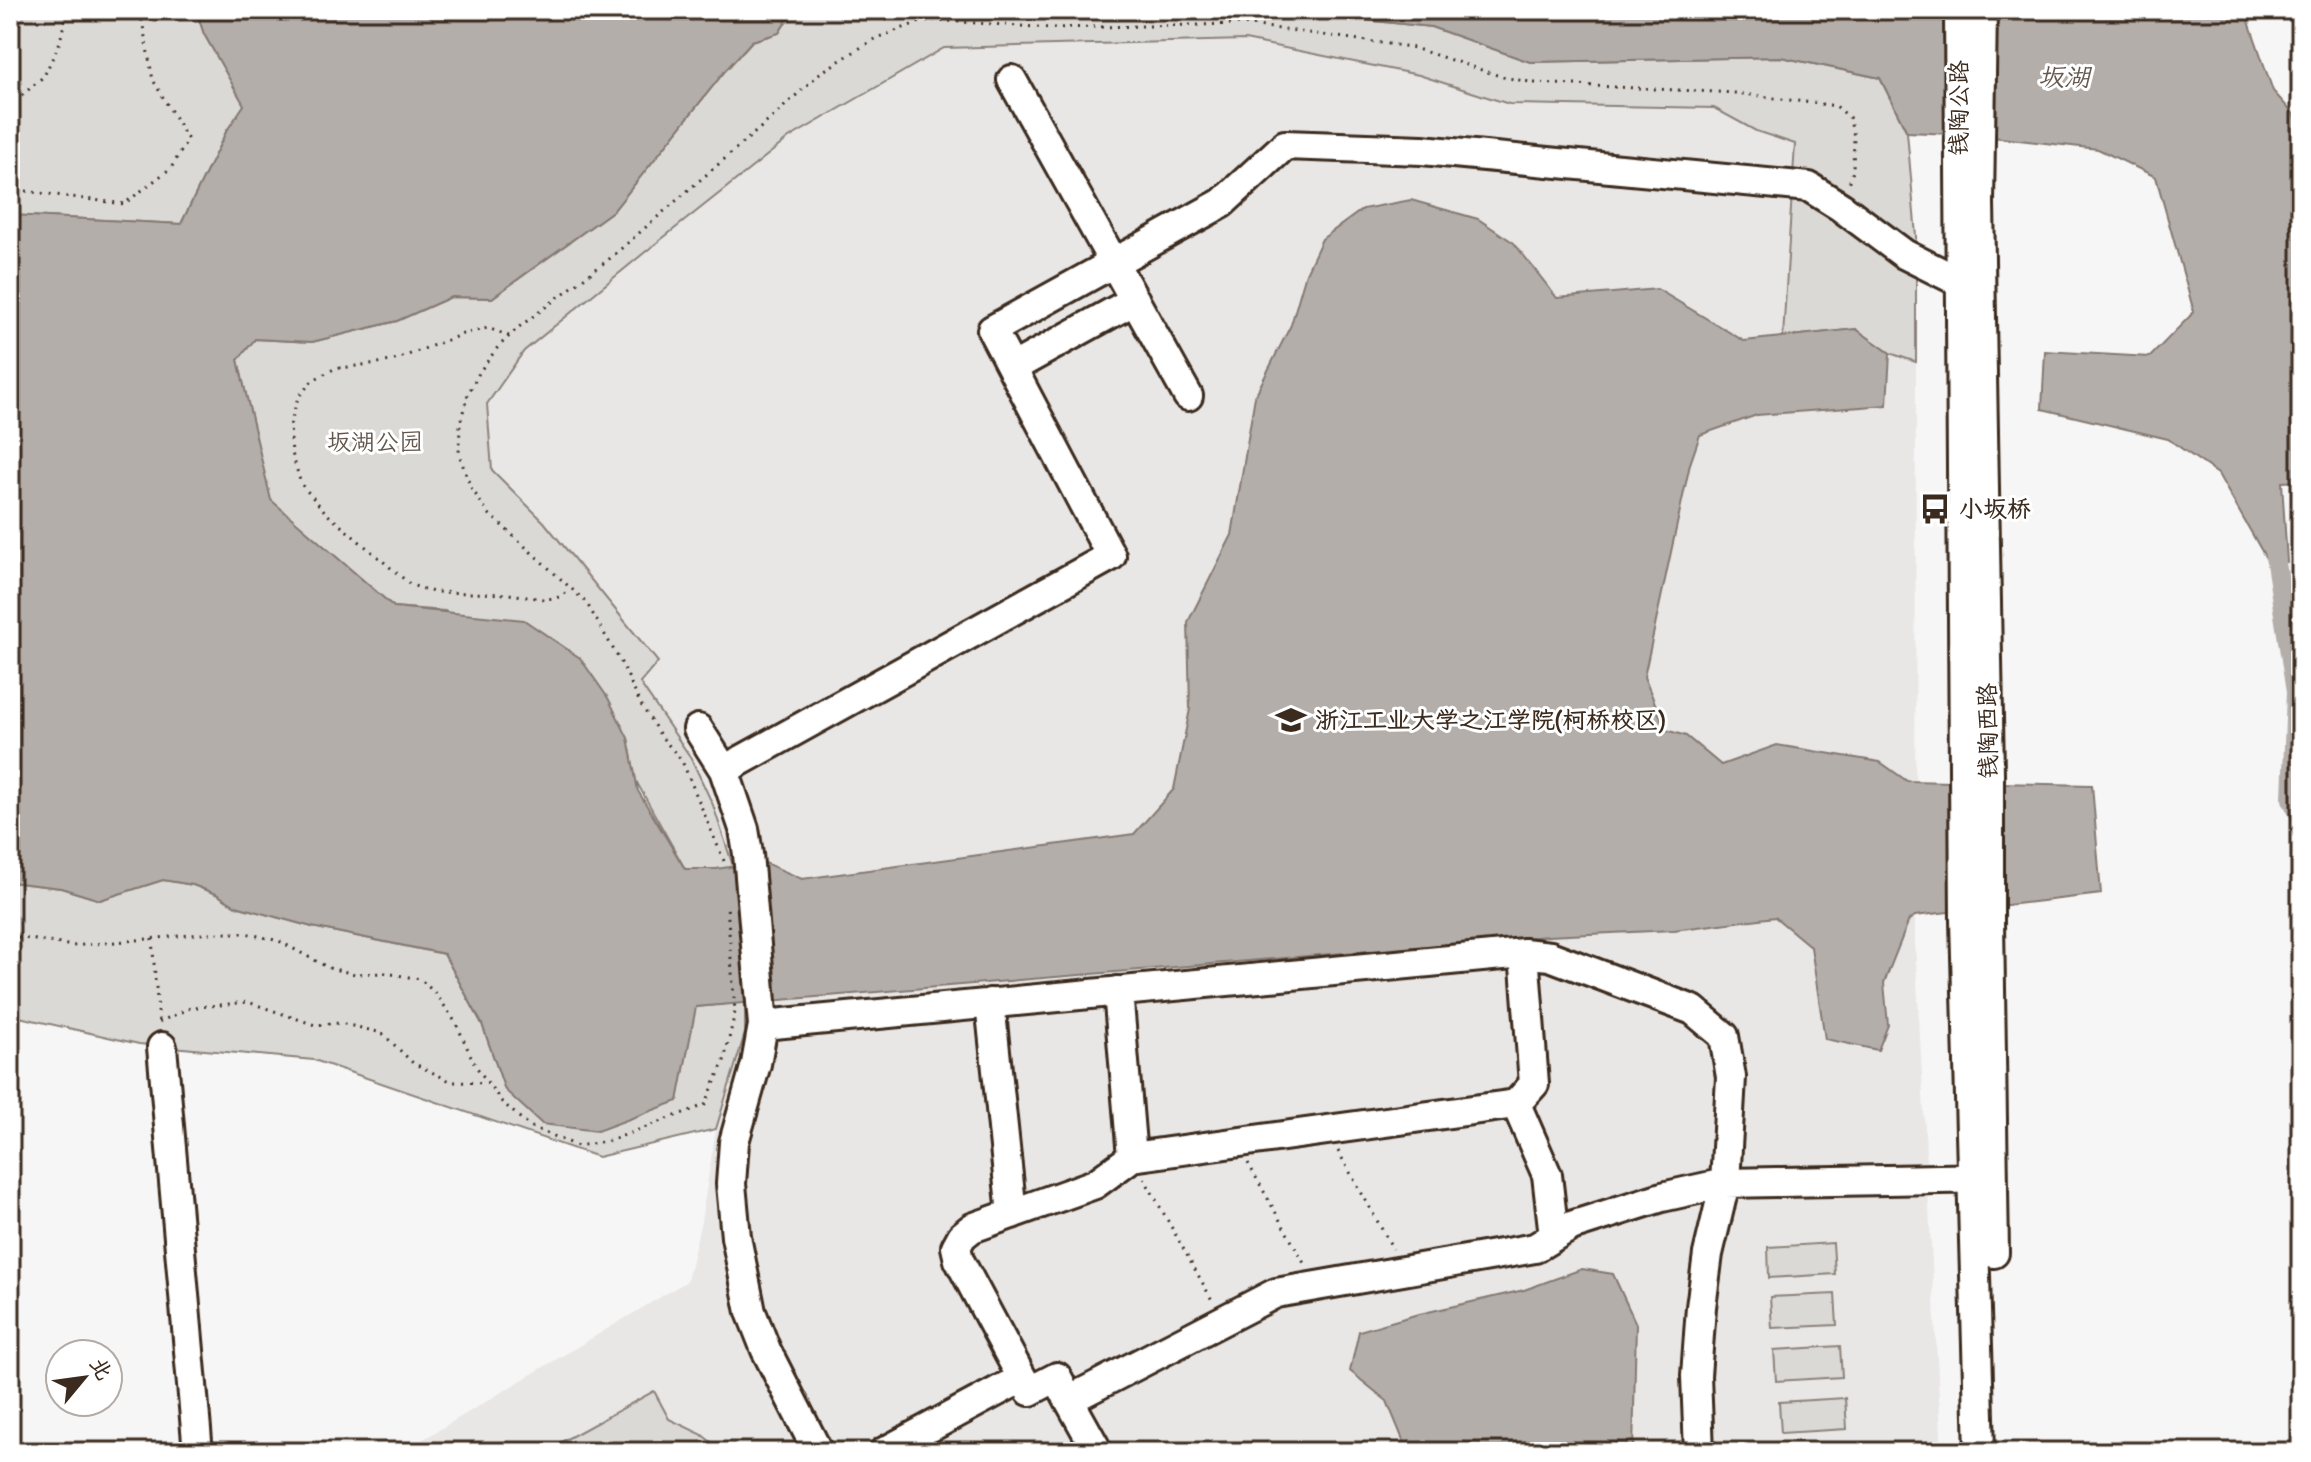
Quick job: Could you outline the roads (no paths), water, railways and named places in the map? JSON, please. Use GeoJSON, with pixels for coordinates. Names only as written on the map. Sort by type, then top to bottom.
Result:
{"type":"FeatureCollection","features":[{"type":"Feature","properties":{"kind":"street","name":"钱陶公路"},"geometry":{"type":"LineString","coordinates":[[1959,10],[1969,205]]}},
{"type":"Feature","properties":{"kind":"street","name":"钱陶西路"},"geometry":{"type":"LineString","coordinates":[[1977,774],[1960,282],[1969,205],[1982,10]]}},
{"type":"Feature","properties":{"kind":"street"},"geometry":{"type":"LineString","coordinates":[[1012,80],[1188,396]]}},
{"type":"Feature","properties":{"kind":"street"},"geometry":{"type":"LineString","coordinates":[[724,770],[1111,556],[992,330],[1222,203],[1285,145],[1422,150],[1809,187],[1904,254],[1960,282]]}},
{"type":"Feature","properties":{"kind":"street","name":"钱陶西路"},"geometry":{"type":"LineString","coordinates":[[1969,205],[1977,921],[1983,1178],[1997,1452]]}},
{"type":"Feature","properties":{"kind":"street"},"geometry":{"type":"LineString","coordinates":[[1012,368],[1135,300]]}},
{"type":"Feature","properties":{"kind":"street"},"geometry":{"type":"LineString","coordinates":[[698,729],[724,770],[744,829],[736,858],[763,1025],[734,1142],[731,1184],[736,1237],[751,1312],[766,1350],[818,1452]]}},
{"type":"Feature","properties":{"kind":"street"},"geometry":{"type":"LineString","coordinates":[[763,1025],[1524,953],[1550,956],[1693,1010],[1724,1036],[1731,1077],[1725,1183],[1708,1254],[1701,1307],[1696,1376],[1699,1452]]}},
{"type":"Feature","properties":{"kind":"street"},"geometry":{"type":"LineString","coordinates":[[1098,1452],[1057,1377],[1030,1391],[959,1260],[956,1247],[962,1236],[972,1228],[1095,1184],[1132,1157],[1516,1104],[1534,1084],[1524,953]]}},
{"type":"Feature","properties":{"kind":"street"},"geometry":{"type":"LineString","coordinates":[[1118,991],[1132,1157]]}},
{"type":"Feature","properties":{"kind":"street"},"geometry":{"type":"LineString","coordinates":[[990,1003],[1012,1214]]}},
{"type":"Feature","properties":{"kind":"street"},"geometry":{"type":"LineString","coordinates":[[160,1034],[198,1452]]}},
{"type":"Feature","properties":{"kind":"street"},"geometry":{"type":"LineString","coordinates":[[1516,1104],[1547,1175],[1554,1236]]}},
{"type":"Feature","properties":{"kind":"street","name":"钱陶西路"},"geometry":{"type":"LineString","coordinates":[[1980,1452],[1983,1178]]}},
{"type":"Feature","properties":{"kind":"street"},"geometry":{"type":"LineString","coordinates":[[1069,1400],[1276,1293],[1535,1248],[1571,1226],[1662,1197],[1725,1183],[1983,1178]]}},
{"type":"Feature","properties":{"kind":"street"},"geometry":{"type":"LineString","coordinates":[[884,1452],[1022,1378]]}},
{"type":"Feature","properties":{"kind":"water"},"geometry":{"type":"Polygon","coordinates":[[[196,10],[793,10],[779,33],[752,41],[725,71],[614,210],[492,298],[451,297],[397,321],[312,342],[255,339],[238,360],[271,500],[394,607],[524,620],[580,658],[608,698],[628,738],[638,791],[685,869],[716,869],[763,862],[802,879],[1134,834],[1174,789],[1190,709],[1188,622],[1232,535],[1255,396],[1291,325],[1306,273],[1322,239],[1363,209],[1411,200],[1478,219],[1514,243],[1557,298],[1657,289],[1744,341],[1856,329],[1890,353],[1887,405],[1757,415],[1700,435],[1690,464],[1644,677],[1666,730],[1686,736],[1721,765],[1777,745],[1880,762],[1907,781],[2092,785],[2101,894],[1915,916],[1909,920],[1884,983],[1888,1025],[1878,1050],[1825,1039],[1811,947],[1775,917],[1674,930],[1548,936],[696,1007],[678,1101],[597,1131],[542,1124],[505,1090],[482,1024],[444,954],[312,927],[236,906],[193,885],[163,880],[100,900],[61,888],[10,882],[10,215],[181,224],[226,132],[244,105],[204,34],[196,10]]]}},
{"type":"Feature","properties":{"kind":"water","name":"坂湖"},"geometry":{"type":"Polygon","coordinates":[[[1270,10],[2245,10],[2273,91],[2297,118],[2301,162],[2301,481],[2282,482],[2287,562],[2267,560],[2218,474],[2168,439],[2042,409],[2045,351],[2150,357],[2194,312],[2156,177],[2098,149],[1974,135],[1907,132],[1880,78],[1781,57],[1530,62],[1431,27],[1270,10]]]}},
{"type":"Feature","properties":{"kind":"water"},"geometry":{"type":"Polygon","coordinates":[[[1582,1269],[1613,1274],[1636,1324],[1633,1452],[1408,1452],[1387,1401],[1350,1371],[1359,1331],[1524,1290],[1582,1269]]]}},
{"type":"Feature","properties":{"kind":"waterway"},"geometry":{"type":"LineString","coordinates":[[2272,537],[2296,692],[2292,799],[2301,817]]}},
{"type":"Feature","properties":{"kind":"place","name":"小坂桥"},"geometry":{"type":"Point","coordinates":[1935,509]}},
{"type":"Feature","properties":{"kind":"place","name":"浙江工业大学之江学院(柯桥校区)"},"geometry":{"type":"Point","coordinates":[1291,720]}},
{"type":"Feature","properties":{"kind":"park label","name":"坂湖公园"},"geometry":{"type":"Point","coordinates":[375,442]}}]}
